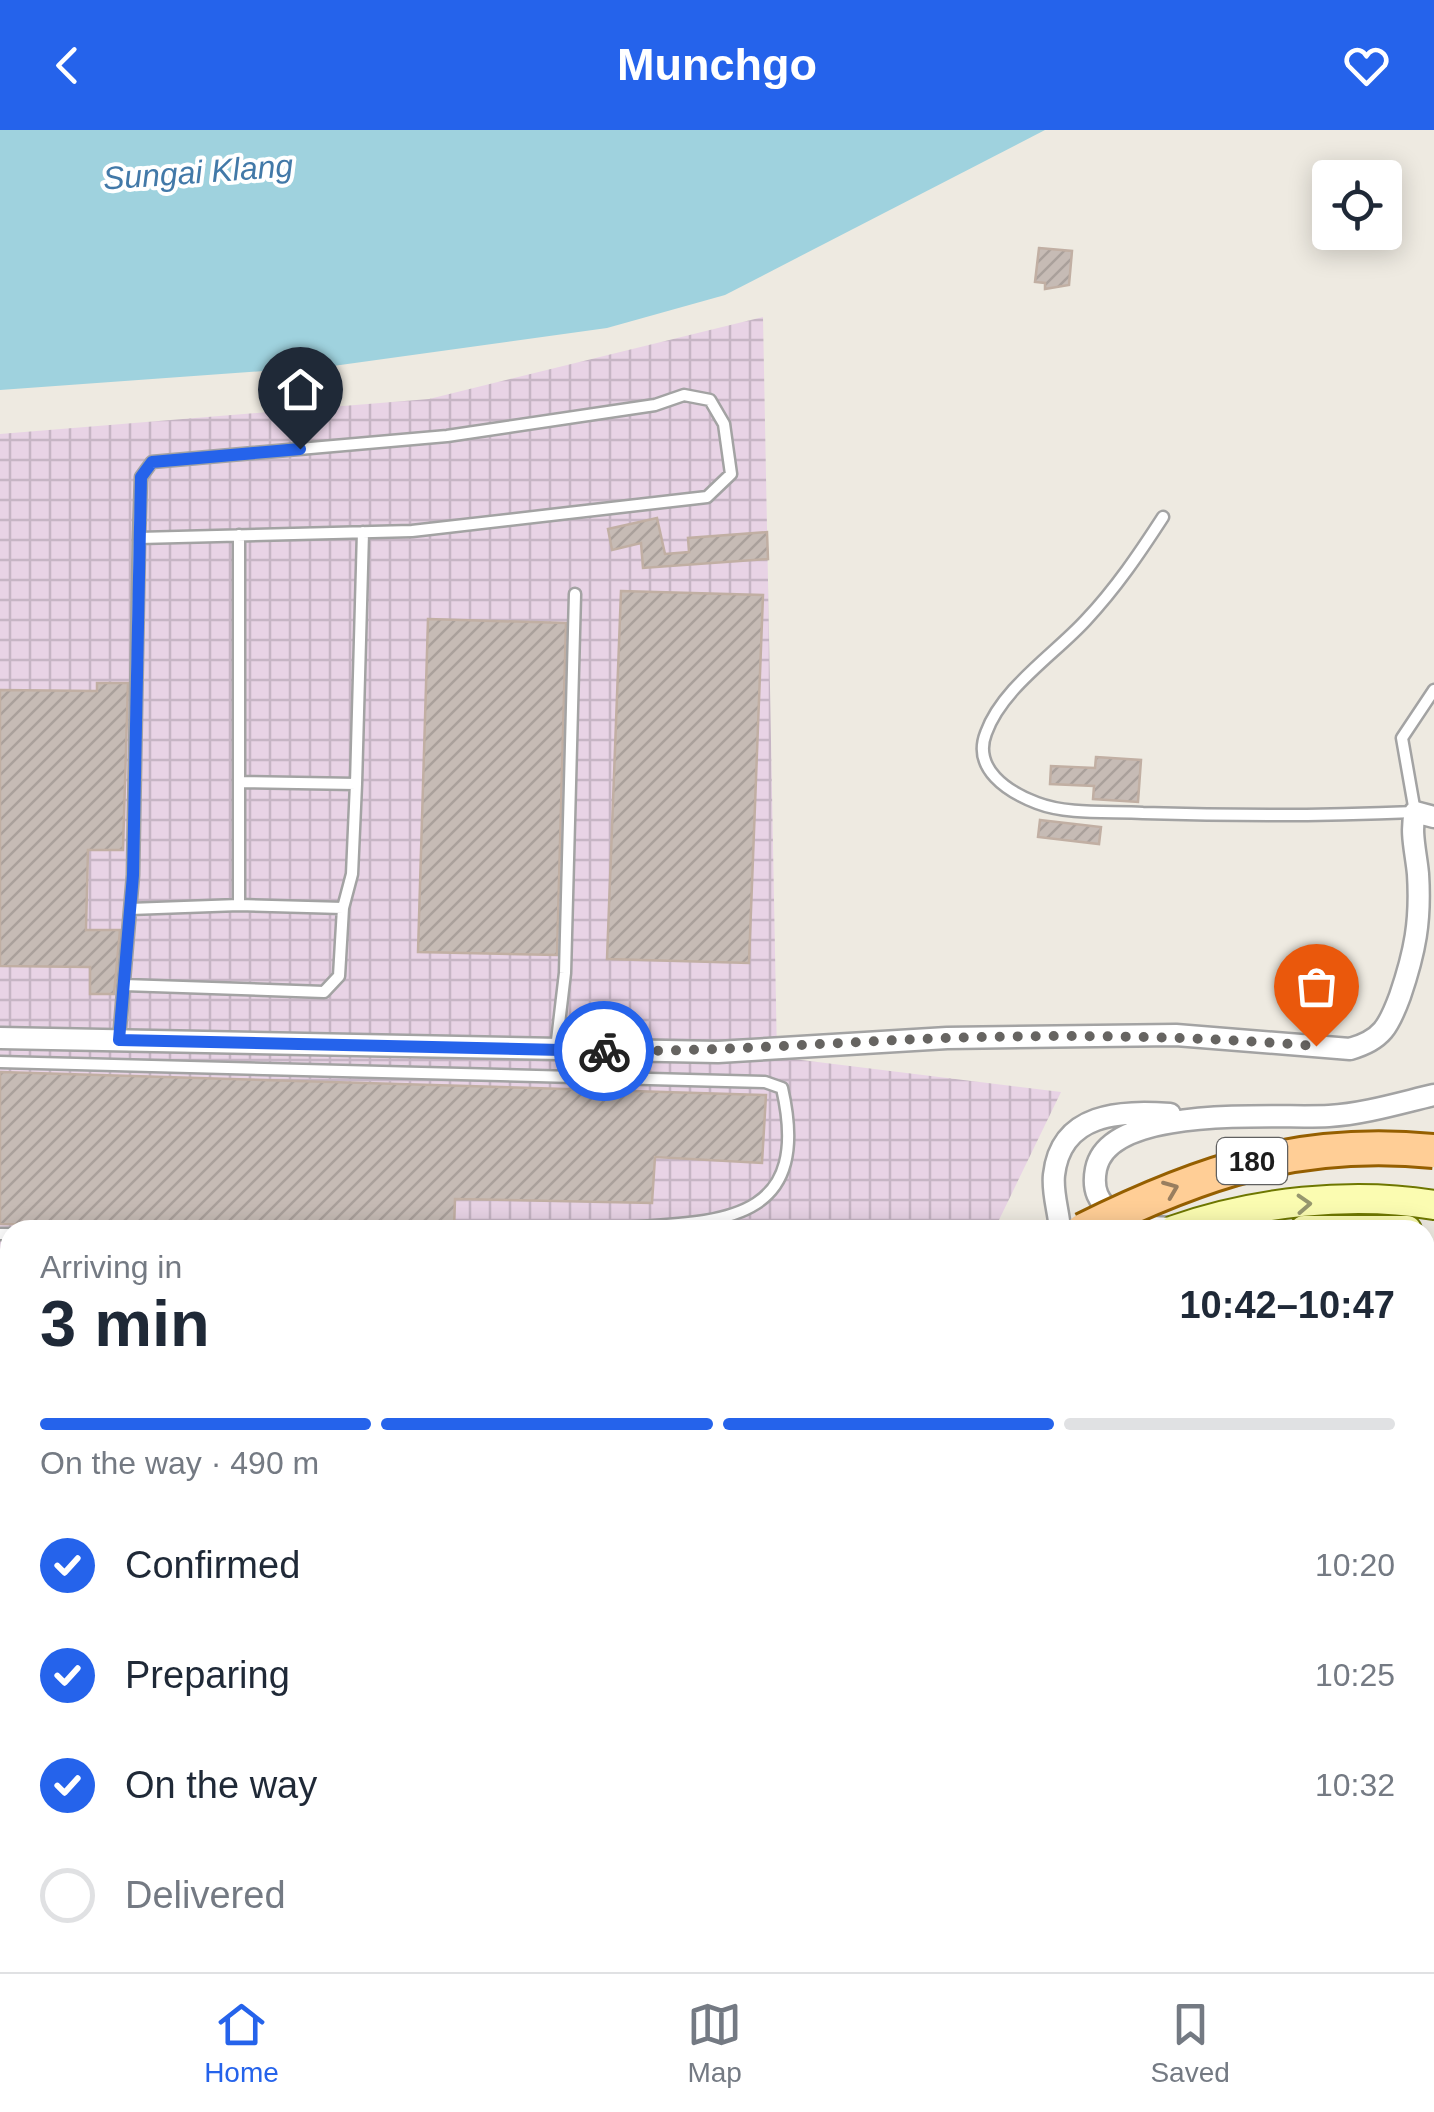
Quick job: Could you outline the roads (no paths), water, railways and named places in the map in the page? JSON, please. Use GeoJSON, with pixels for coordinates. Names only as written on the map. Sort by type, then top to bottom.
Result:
{"type":"FeatureCollection","features":[{"type":"Feature","properties":{"kind":"main road","name":"180"},"geometry":{"type":"LineString","coordinates":[[1105,1220],[1183,1184],[1280,1154],[1334,1148],[1434,1152]]}},
{"type":"Feature","properties":{"kind":"main road"},"geometry":{"type":"LineString","coordinates":[[1215,1220],[1278,1205],[1348,1201],[1434,1205]]}},
{"type":"Feature","properties":{"kind":"street"},"geometry":{"type":"LineString","coordinates":[[0,1038],[718,1052],[948,1038],[1176,1035],[1350,1048],[1371,1043],[1389,1028],[1418,945],[1412,828],[1425,814]]}},
{"type":"Feature","properties":{"kind":"street"},"geometry":{"type":"LineString","coordinates":[[1122,1220],[1104,1207],[1094,1184],[1096,1164],[1109,1144],[1138,1127],[1227,1118],[1332,1116],[1434,1095]]}},
{"type":"Feature","properties":{"kind":"street"},"geometry":{"type":"LineString","coordinates":[[1059,1220],[1053,1180],[1058,1158],[1074,1134],[1101,1114],[1134,1112],[1227,1118]]}},
{"type":"Feature","properties":{"kind":"lane"},"geometry":{"type":"LineString","coordinates":[[119,1040],[130,909],[139,538],[141,477],[152,462],[447,436],[655,405],[684,395],[710,400],[724,424],[731,474],[707,496],[412,530],[139,538]]}},
{"type":"Feature","properties":{"kind":"lane"},"geometry":{"type":"LineString","coordinates":[[1163,517],[1118,585],[1013,693],[986,733],[983,760],[990,772],[1013,792],[1040,805],[1093,811],[1278,818],[1425,814],[1402,738],[1434,690]]}},
{"type":"Feature","properties":{"kind":"lane"},"geometry":{"type":"LineString","coordinates":[[124,985],[324,992],[339,976],[343,908],[352,874],[363,532]]}},
{"type":"Feature","properties":{"kind":"lane"},"geometry":{"type":"LineString","coordinates":[[238,535],[239,905]]}},
{"type":"Feature","properties":{"kind":"lane"},"geometry":{"type":"LineString","coordinates":[[556,1050],[566,974],[575,594]]}},
{"type":"Feature","properties":{"kind":"lane"},"geometry":{"type":"LineString","coordinates":[[239,782],[356,784]]}},
{"type":"Feature","properties":{"kind":"lane"},"geometry":{"type":"LineString","coordinates":[[130,909],[239,905],[343,908]]}},
{"type":"Feature","properties":{"kind":"lane"},"geometry":{"type":"LineString","coordinates":[[0,1062],[765,1082],[782,1088],[788,1160],[784,1174],[762,1202],[730,1217],[700,1220]]}},
{"type":"Feature","properties":{"kind":"water","name":"Sungai Klang"},"geometry":{"type":"Polygon","coordinates":[[[0,130],[1045,130],[725,295],[607,328],[333,366],[0,390],[0,130]]]}}]}
